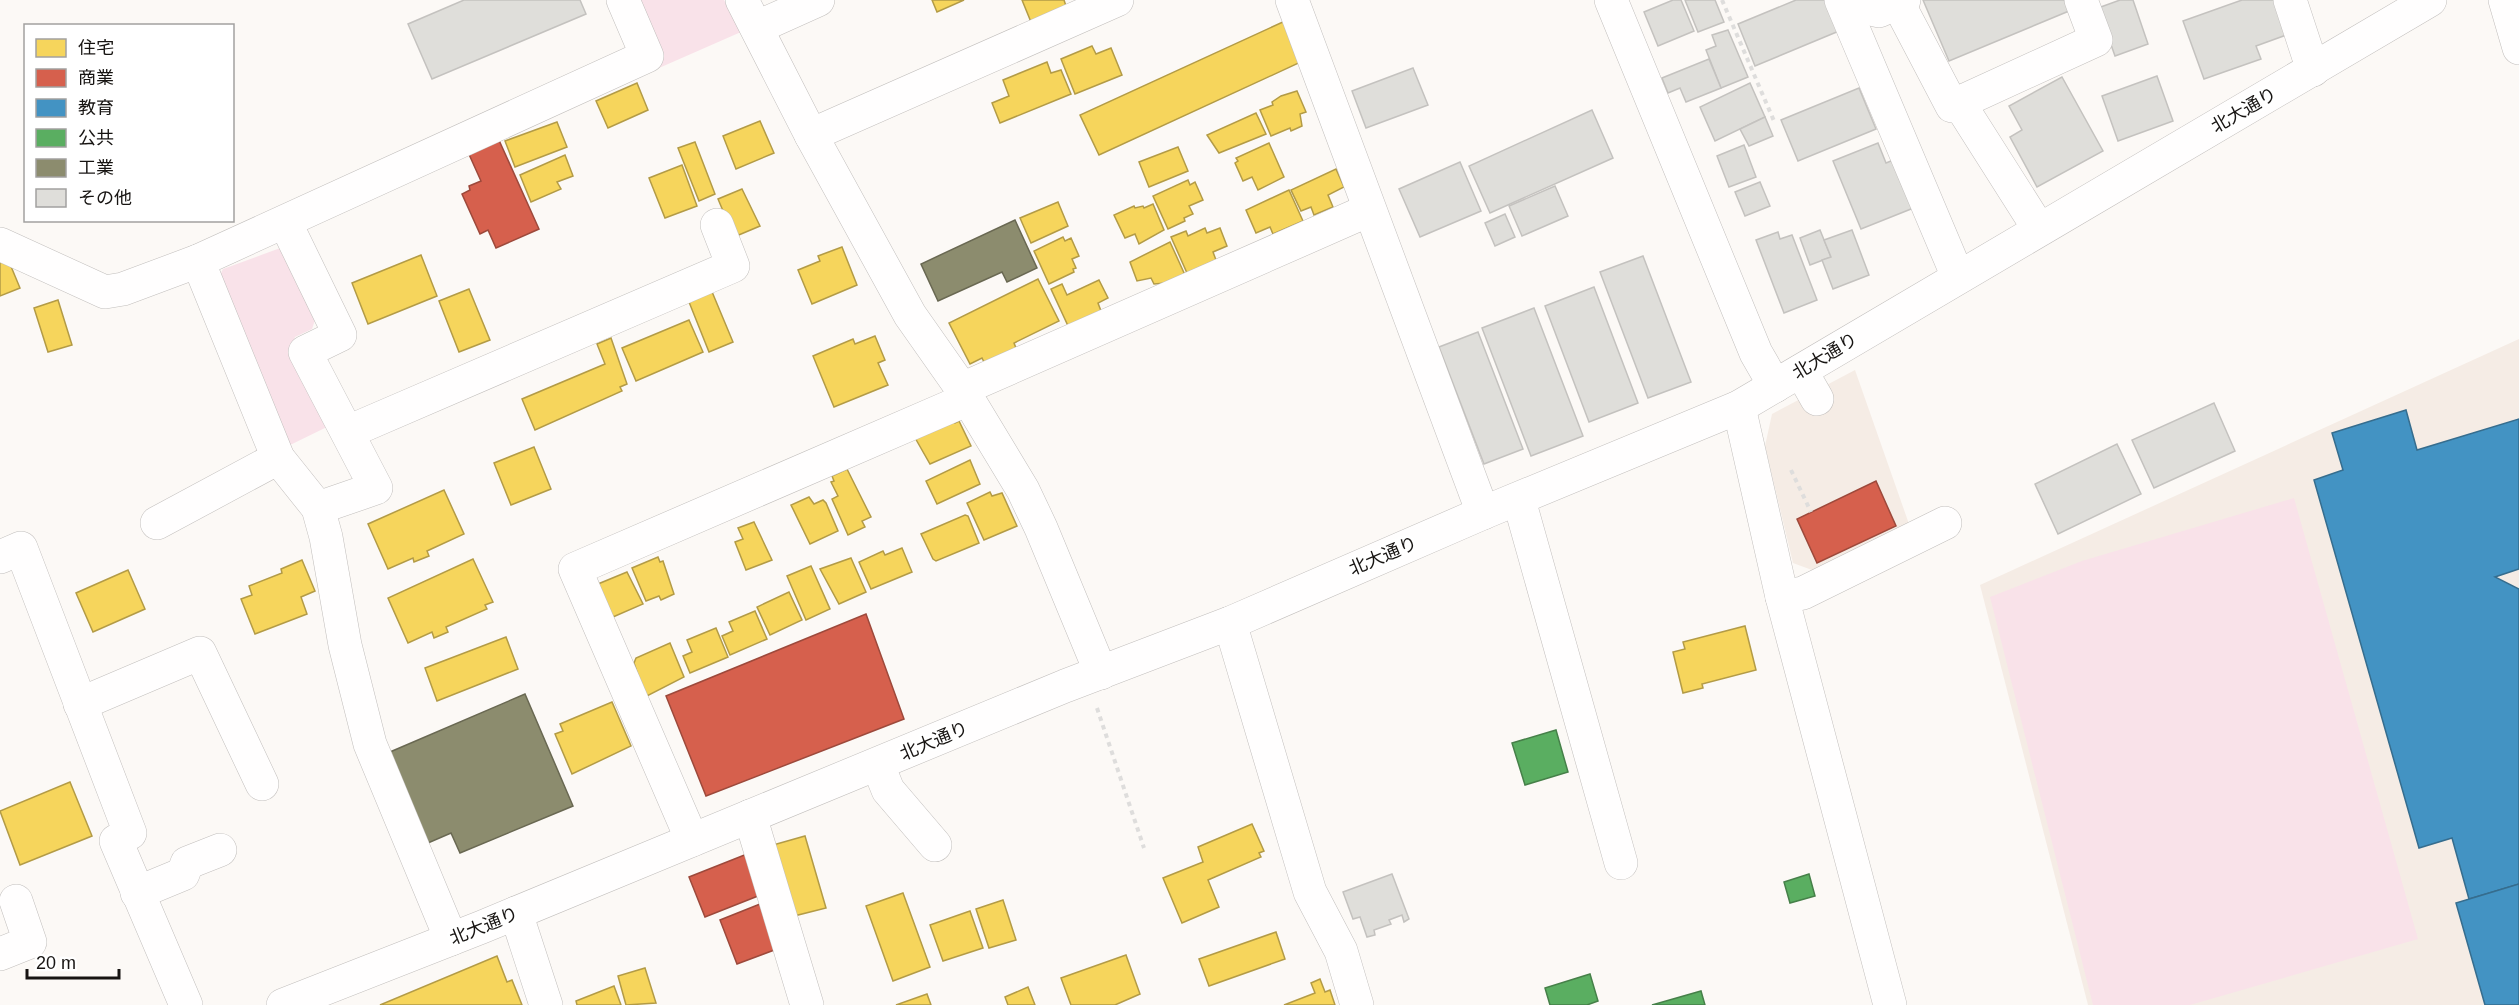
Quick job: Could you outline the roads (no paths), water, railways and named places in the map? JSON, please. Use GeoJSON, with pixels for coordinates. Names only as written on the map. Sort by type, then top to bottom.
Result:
{"type":"FeatureCollection","features":[{"type":"Feature","properties":{"kind":"street"},"geometry":{"type":"LineString","coordinates":[[0,244],[105,292],[123,290],[198,261],[646,56],[623,0]]}},
{"type":"Feature","properties":{"kind":"street"},"geometry":{"type":"LineString","coordinates":[[818,0],[750,13],[811,135],[910,315],[965,394],[1027,499],[1101,673]]}},
{"type":"Feature","properties":{"kind":"street"},"geometry":{"type":"LineString","coordinates":[[811,135],[1117,0]]}},
{"type":"Feature","properties":{"kind":"street"},"geometry":{"type":"LineString","coordinates":[[1292,0],[1483,513]]}},
{"type":"Feature","properties":{"kind":"street"},"geometry":{"type":"LineString","coordinates":[[1611,0],[1756,353],[1817,399]]}},
{"type":"Feature","properties":{"kind":"street"},"geometry":{"type":"LineString","coordinates":[[1841,0],[1958,277]]}},
{"type":"Feature","properties":{"kind":"street"},"geometry":{"type":"LineString","coordinates":[[1864,0],[1870,9],[1879,10],[1901,1],[1952,106],[2096,40],[2081,0]]}},
{"type":"Feature","properties":{"kind":"street"},"geometry":{"type":"LineString","coordinates":[[2290,0],[2313,70]]}},
{"type":"Feature","properties":{"kind":"street","name":"北大通り"},"geometry":{"type":"LineString","coordinates":[[283,1005],[516,913],[1065,686],[1230,623],[1483,513],[1519,500],[1738,407],[2430,0]]}},
{"type":"Feature","properties":{"kind":"street"},"geometry":{"type":"LineString","coordinates":[[2505,0],[2519,48]]}},
{"type":"Feature","properties":{"kind":"street"},"geometry":{"type":"LineString","coordinates":[[1959,103],[2039,230]]}},
{"type":"Feature","properties":{"kind":"street"},"geometry":{"type":"LineString","coordinates":[[692,840],[575,569],[1369,210]]}},
{"type":"Feature","properties":{"kind":"street"},"geometry":{"type":"LineString","coordinates":[[285,222],[340,335],[305,352],[376,488],[318,508]]}},
{"type":"Feature","properties":{"kind":"street"},"geometry":{"type":"LineString","coordinates":[[348,432],[733,266],[717,225]]}},
{"type":"Feature","properties":{"kind":"street"},"geometry":{"type":"LineString","coordinates":[[198,261],[278,458],[318,508],[326,537],[345,645],[370,744],[451,939]]}},
{"type":"Feature","properties":{"kind":"street"},"geometry":{"type":"LineString","coordinates":[[1738,407],[1775,475],[1782,597],[1890,1005]]}},
{"type":"Feature","properties":{"kind":"street"},"geometry":{"type":"LineString","coordinates":[[157,523],[278,458]]}},
{"type":"Feature","properties":{"kind":"street"},"geometry":{"type":"LineString","coordinates":[[1519,500],[1621,863]]}},
{"type":"Feature","properties":{"kind":"street"},"geometry":{"type":"LineString","coordinates":[[1782,597],[1803,593],[1945,523]]}},
{"type":"Feature","properties":{"kind":"street"},"geometry":{"type":"LineString","coordinates":[[10,553],[80,704],[130,833],[116,842],[186,1005]]}},
{"type":"Feature","properties":{"kind":"street"},"geometry":{"type":"LineString","coordinates":[[1230,623],[1310,892],[1341,951],[1357,1005]]}},
{"type":"Feature","properties":{"kind":"street"},"geometry":{"type":"LineString","coordinates":[[80,704],[200,653],[262,784]]}},
{"type":"Feature","properties":{"kind":"street"},"geometry":{"type":"LineString","coordinates":[[878,765],[888,790],[935,845]]}},
{"type":"Feature","properties":{"kind":"street"},"geometry":{"type":"LineString","coordinates":[[750,816],[807,1005]]}},
{"type":"Feature","properties":{"kind":"street"},"geometry":{"type":"LineString","coordinates":[[137,893],[183,874],[187,863],[220,850]]}},
{"type":"Feature","properties":{"kind":"street"},"geometry":{"type":"LineString","coordinates":[[0,954],[30,942],[16,901]]}},
{"type":"Feature","properties":{"kind":"street"},"geometry":{"type":"LineString","coordinates":[[516,913],[546,1005]]}}]}
